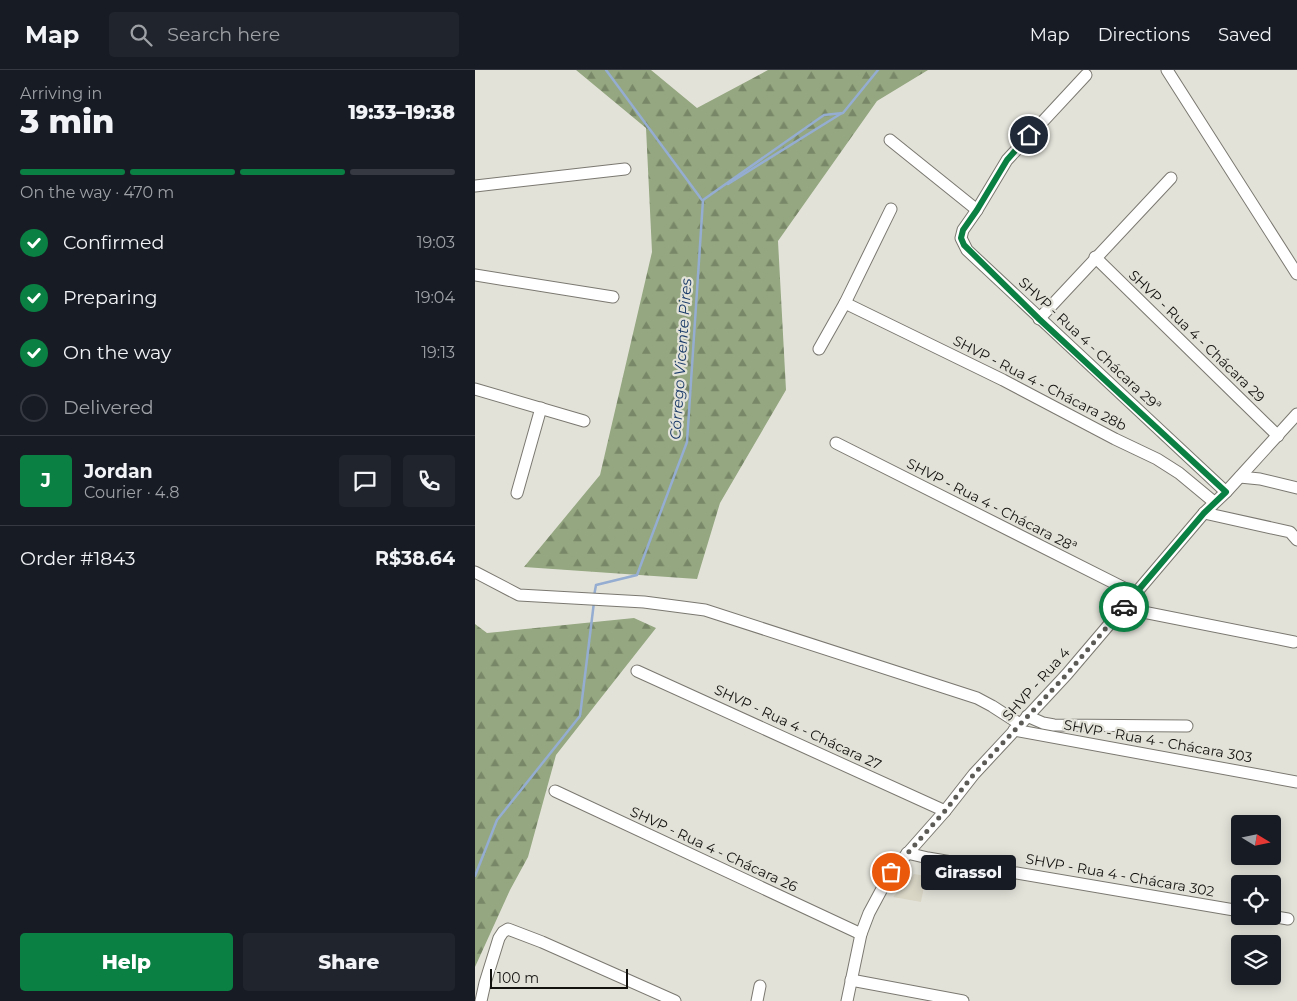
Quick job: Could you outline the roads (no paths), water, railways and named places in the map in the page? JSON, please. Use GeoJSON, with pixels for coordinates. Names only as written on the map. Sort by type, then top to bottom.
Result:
{"type":"FeatureCollection","features":[{"type":"Feature","properties":{"kind":"street"},"geometry":{"type":"LineString","coordinates":[[1167,70],[1297,274]]}},
{"type":"Feature","properties":{"kind":"street","name":"SHVP - Rua 4 - Chácara 29ª"},"geometry":{"type":"LineString","coordinates":[[1086,75],[1015,149],[963,230],[961,238],[964,245],[1039,319],[1226,492]]}},
{"type":"Feature","properties":{"kind":"street"},"geometry":{"type":"LineString","coordinates":[[890,140],[977,210]]}},
{"type":"Feature","properties":{"kind":"street"},"geometry":{"type":"LineString","coordinates":[[475,186],[625,169]]}},
{"type":"Feature","properties":{"kind":"street"},"geometry":{"type":"LineString","coordinates":[[1039,319],[1171,178]]}},
{"type":"Feature","properties":{"kind":"street"},"geometry":{"type":"LineString","coordinates":[[819,349],[845,303],[891,209]]}},
{"type":"Feature","properties":{"kind":"street","name":"SHVP - Rua 4 - Chácara 29"},"geometry":{"type":"LineString","coordinates":[[1095,257],[1278,436]]}},
{"type":"Feature","properties":{"kind":"street"},"geometry":{"type":"LineString","coordinates":[[475,275],[613,298]]}},
{"type":"Feature","properties":{"kind":"street","name":"SHVP - Rua 4 - Chácara 28b"},"geometry":{"type":"LineString","coordinates":[[845,303],[994,375],[1115,439],[1157,458],[1179,473],[1214,502]]}},
{"type":"Feature","properties":{"kind":"street"},"geometry":{"type":"LineString","coordinates":[[475,389],[584,421]]}},
{"type":"Feature","properties":{"kind":"street"},"geometry":{"type":"LineString","coordinates":[[517,493],[541,408]]}},
{"type":"Feature","properties":{"kind":"street","name":"SHVP - Rua 4"},"geometry":{"type":"LineString","coordinates":[[847,1001],[861,934],[869,913],[891,872],[945,811],[974,774],[1067,674],[1204,513],[1226,492],[1297,414]]}},
{"type":"Feature","properties":{"kind":"street","name":"SHVP - Rua 4 - Chácara 28ª"},"geometry":{"type":"LineString","coordinates":[[836,443],[1136,594]]}},
{"type":"Feature","properties":{"kind":"street"},"geometry":{"type":"LineString","coordinates":[[1240,477],[1260,479],[1297,488]]}},
{"type":"Feature","properties":{"kind":"street"},"geometry":{"type":"LineString","coordinates":[[1204,513],[1290,532],[1297,540]]}},
{"type":"Feature","properties":{"kind":"street"},"geometry":{"type":"LineString","coordinates":[[475,572],[519,595],[644,602],[705,610],[958,692],[992,706],[1020,724],[1187,726]]}},
{"type":"Feature","properties":{"kind":"street"},"geometry":{"type":"LineString","coordinates":[[1123,608],[1294,642]]}},
{"type":"Feature","properties":{"kind":"street","name":"SHVP - Rua 4 - Chácara 27"},"geometry":{"type":"LineString","coordinates":[[637,670],[945,811]]}},
{"type":"Feature","properties":{"kind":"street","name":"SHVP - Rua 4 - Chácara 303"},"geometry":{"type":"LineString","coordinates":[[1020,724],[1297,782]]}},
{"type":"Feature","properties":{"kind":"street","name":"SHVP - Rua 4 - Chácara 26"},"geometry":{"type":"LineString","coordinates":[[555,791],[861,934]]}},
{"type":"Feature","properties":{"kind":"street","name":"SHVP - Rua 4 - Chácara 302"},"geometry":{"type":"LineString","coordinates":[[907,853],[1231,909]]}},
{"type":"Feature","properties":{"kind":"street"},"geometry":{"type":"LineString","coordinates":[[1281,918],[1288,919]]}},
{"type":"Feature","properties":{"kind":"street"},"geometry":{"type":"LineString","coordinates":[[481,1001],[501,934],[508,929],[542,942],[675,1001]]}},
{"type":"Feature","properties":{"kind":"street"},"geometry":{"type":"LineString","coordinates":[[851,980],[963,1001]]}},
{"type":"Feature","properties":{"kind":"street"},"geometry":{"type":"LineString","coordinates":[[757,1001],[760,986]]}},
{"type":"Feature","properties":{"kind":"waterway"},"geometry":{"type":"LineString","coordinates":[[606,70],[702,200]]}},
{"type":"Feature","properties":{"kind":"waterway","name":"Córrego Vicente Pires"},"geometry":{"type":"LineString","coordinates":[[594,596],[596,585],[637,575],[687,442],[703,200],[824,115],[843,113],[878,70]]}},
{"type":"Feature","properties":{"kind":"waterway"},"geometry":{"type":"LineString","coordinates":[[728,184],[842,113]]}},
{"type":"Feature","properties":{"kind":"waterway","name":"Córrego Vicente Pires"},"geometry":{"type":"LineString","coordinates":[[475,876],[497,820],[580,716],[594,602]]}},
{"type":"Feature","properties":{"kind":"place","name":"Girassol"},"geometry":{"type":"Point","coordinates":[891,872]}}]}
